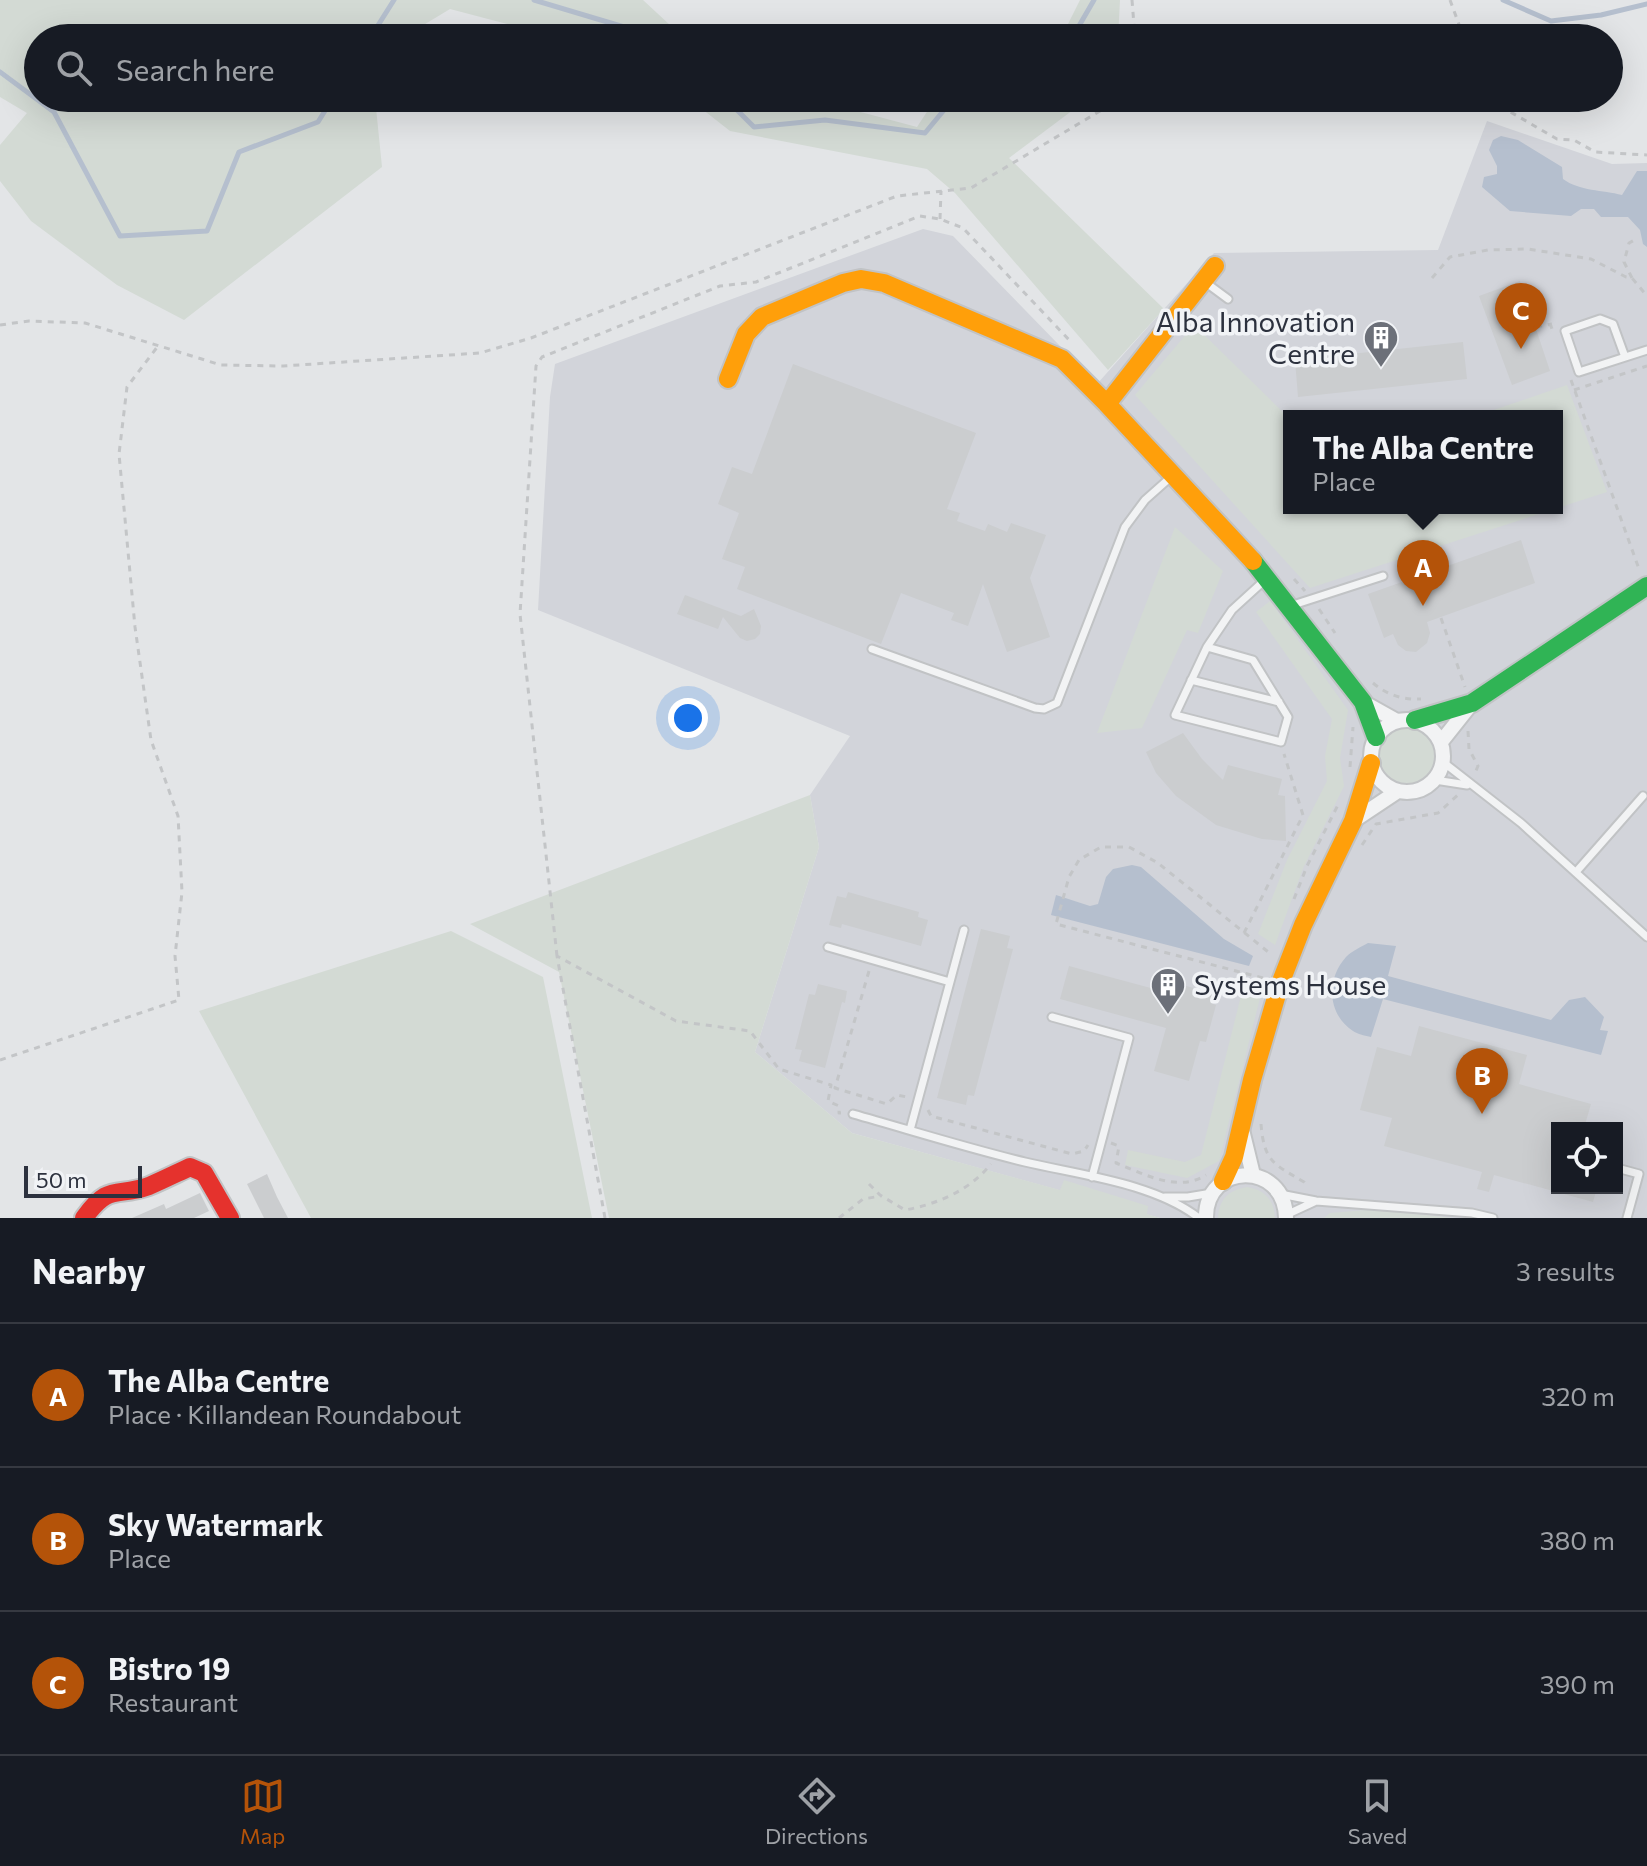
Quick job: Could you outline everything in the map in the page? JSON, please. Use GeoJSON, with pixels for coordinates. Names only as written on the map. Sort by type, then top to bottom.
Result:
{"type":"FeatureCollection","features":[{"type":"Feature","properties":{"kind":"street"},"geometry":{"type":"LineString","coordinates":[[1107,404],[1210,274]]}},
{"type":"Feature","properties":{"kind":"street"},"geometry":{"type":"LineString","coordinates":[[728,379],[746,334],[762,317],[843,283],[861,279],[884,283],[1062,359],[1268,577],[1363,702],[1376,737]]}},
{"type":"Feature","properties":{"kind":"street"},"geometry":{"type":"LineString","coordinates":[[1441,742],[1472,703],[1647,586]]}},
{"type":"Feature","properties":{"kind":"street"},"geometry":{"type":"LineString","coordinates":[[1363,702],[1435,732],[1441,742],[1443,762],[1435,780],[1411,792],[1398,791],[1380,781],[1371,763]]}},
{"type":"Feature","properties":{"kind":"street"},"geometry":{"type":"LineString","coordinates":[[1206,1218],[1206,1208],[1215,1182],[1242,1130],[1252,1080],[1280,984],[1303,925],[1353,821],[1376,737],[1385,727],[1472,703]]}},
{"type":"Feature","properties":{"kind":"street"},"geometry":{"type":"LineString","coordinates":[[1353,821],[1398,791]]}},
{"type":"Feature","properties":{"kind":"street"},"geometry":{"type":"LineString","coordinates":[[1242,1130],[1253,1175]]}},
{"type":"Feature","properties":{"kind":"street"},"geometry":{"type":"LineString","coordinates":[[84,1218],[95,1203],[112,1192],[146,1187],[190,1167],[204,1173],[230,1218]]}},
{"type":"Feature","properties":{"kind":"street"},"geometry":{"type":"LineString","coordinates":[[1215,1182],[1238,1175],[1253,1175],[1273,1185],[1280,1194],[1286,1217]]}},
{"type":"Feature","properties":{"kind":"lane"},"geometry":{"type":"LineString","coordinates":[[1210,274],[1228,299]]}},
{"type":"Feature","properties":{"kind":"lane"},"geometry":{"type":"LineString","coordinates":[[1625,357],[1613,324],[1600,319],[1565,331],[1579,372],[1647,350]]}},
{"type":"Feature","properties":{"kind":"lane"},"geometry":{"type":"LineString","coordinates":[[872,649],[1035,708],[1044,709],[1057,703],[1125,527],[1145,500],[1173,475]]}},
{"type":"Feature","properties":{"kind":"lane"},"geometry":{"type":"LineString","coordinates":[[1291,606],[1383,576]]}},
{"type":"Feature","properties":{"kind":"lane"},"geometry":{"type":"LineString","coordinates":[[1207,647],[1253,660],[1288,717],[1281,742],[1175,715],[1207,647],[1232,610],[1268,577]]}},
{"type":"Feature","properties":{"kind":"lane"},"geometry":{"type":"LineString","coordinates":[[1191,680],[1279,702]]}},
{"type":"Feature","properties":{"kind":"lane"},"geometry":{"type":"LineString","coordinates":[[1443,762],[1521,823],[1647,937]]}},
{"type":"Feature","properties":{"kind":"lane"},"geometry":{"type":"LineString","coordinates":[[1435,780],[1469,785]]}},
{"type":"Feature","properties":{"kind":"lane"},"geometry":{"type":"LineString","coordinates":[[1576,872],[1643,796]]}},
{"type":"Feature","properties":{"kind":"lane"},"geometry":{"type":"LineString","coordinates":[[910,1130],[964,930]]}},
{"type":"Feature","properties":{"kind":"lane"},"geometry":{"type":"LineString","coordinates":[[828,947],[950,982]]}},
{"type":"Feature","properties":{"kind":"lane"},"geometry":{"type":"LineString","coordinates":[[1052,1017],[1129,1038],[1092,1177]]}},
{"type":"Feature","properties":{"kind":"lane"},"geometry":{"type":"LineString","coordinates":[[853,1114],[1163,1197],[1199,1218]]}},
{"type":"Feature","properties":{"kind":"lane"},"geometry":{"type":"LineString","coordinates":[[1623,1170],[1639,1174],[1627,1218]]}},
{"type":"Feature","properties":{"kind":"lane"},"geometry":{"type":"LineString","coordinates":[[1163,1197],[1188,1197],[1215,1182]]}},
{"type":"Feature","properties":{"kind":"lane"},"geometry":{"type":"LineString","coordinates":[[1280,1194],[1316,1201],[1472,1213],[1493,1218]]}},
{"type":"Feature","properties":{"kind":"lane"},"geometry":{"type":"LineString","coordinates":[[1286,1217],[1316,1201]]}},
{"type":"Feature","properties":{"kind":"path"},"geometry":{"type":"LineString","coordinates":[[1132,0],[1134,24]]}},
{"type":"Feature","properties":{"kind":"path"},"geometry":{"type":"LineString","coordinates":[[1450,0],[1459,24]]}},
{"type":"Feature","properties":{"kind":"path"},"geometry":{"type":"LineString","coordinates":[[0,325],[29,321],[85,323],[221,365],[283,366],[480,353],[531,338],[897,196],[971,188],[1098,112]]}},
{"type":"Feature","properties":{"kind":"path"},"geometry":{"type":"LineString","coordinates":[[1510,112],[1557,139],[1574,140],[1595,152],[1647,155]]}},
{"type":"Feature","properties":{"kind":"path"},"geometry":{"type":"LineString","coordinates":[[940,219],[941,191]]}},
{"type":"Feature","properties":{"kind":"path"},"geometry":{"type":"LineString","coordinates":[[605,1218],[557,956],[520,614],[536,366],[542,357],[720,286],[756,282],[920,216],[940,219],[963,228],[1075,347]]}},
{"type":"Feature","properties":{"kind":"path"},"geometry":{"type":"LineString","coordinates":[[1638,238],[1629,243],[1624,262],[1647,296]]}},
{"type":"Feature","properties":{"kind":"path"},"geometry":{"type":"LineString","coordinates":[[1432,278],[1450,257],[1488,250],[1528,249],[1591,259],[1632,278]]}},
{"type":"Feature","properties":{"kind":"path"},"geometry":{"type":"LineString","coordinates":[[1550,323],[1555,336]]}},
{"type":"Feature","properties":{"kind":"path"},"geometry":{"type":"LineString","coordinates":[[1536,327],[1550,323],[1565,331]]}},
{"type":"Feature","properties":{"kind":"path"},"geometry":{"type":"LineString","coordinates":[[0,1060],[179,1000],[175,956],[182,892],[178,816],[151,740],[135,627],[119,454],[127,387],[158,346]]}},
{"type":"Feature","properties":{"kind":"path"},"geometry":{"type":"LineString","coordinates":[[1574,390],[1647,366]]}},
{"type":"Feature","properties":{"kind":"path"},"geometry":{"type":"LineString","coordinates":[[1569,377],[1640,573],[1647,568]]}},
{"type":"Feature","properties":{"kind":"path"},"geometry":{"type":"LineString","coordinates":[[1290,575],[1312,598],[1337,636]]}},
{"type":"Feature","properties":{"kind":"path"},"geometry":{"type":"LineString","coordinates":[[1441,618],[1465,687],[1454,692]]}},
{"type":"Feature","properties":{"kind":"path"},"geometry":{"type":"LineString","coordinates":[[1373,683],[1383,693],[1409,699],[1431,698]]}},
{"type":"Feature","properties":{"kind":"path"},"geometry":{"type":"LineString","coordinates":[[1350,766],[1353,718]]}},
{"type":"Feature","properties":{"kind":"path"},"geometry":{"type":"LineString","coordinates":[[1361,847],[1376,824],[1438,813],[1469,785],[1478,766],[1469,749],[1468,730]]}},
{"type":"Feature","properties":{"kind":"path"},"geometry":{"type":"LineString","coordinates":[[1244,933],[1303,815],[1281,742]]}},
{"type":"Feature","properties":{"kind":"path"},"geometry":{"type":"LineString","coordinates":[[1290,911],[1307,866],[1338,805]]}},
{"type":"Feature","properties":{"kind":"path"},"geometry":{"type":"LineString","coordinates":[[1266,979],[1056,924],[1069,877],[1079,860],[1101,847],[1129,847],[1158,863],[1272,955],[1269,967]]}},
{"type":"Feature","properties":{"kind":"path"},"geometry":{"type":"LineString","coordinates":[[557,956],[676,1021],[750,1031],[779,1069],[831,1085],[828,1101],[839,1106],[839,1113],[853,1114]]}},
{"type":"Feature","properties":{"kind":"path"},"geometry":{"type":"LineString","coordinates":[[872,960],[835,1088],[887,1104],[897,1095],[925,1101],[931,1116],[1072,1154],[1084,1151],[1091,1139],[1102,1140],[1119,1146],[1116,1163],[1155,1179],[1215,1182]]}},
{"type":"Feature","properties":{"kind":"path"},"geometry":{"type":"LineString","coordinates":[[1260,1120],[1262,1143],[1271,1163],[1304,1182],[1316,1201]]}},
{"type":"Feature","properties":{"kind":"path"},"geometry":{"type":"LineString","coordinates":[[869,1184],[881,1196],[905,1210],[935,1205],[981,1176],[999,1155]]}},
{"type":"Feature","properties":{"kind":"path"},"geometry":{"type":"LineString","coordinates":[[839,1218],[863,1199],[881,1196]]}},
{"type":"Feature","properties":{"kind":"shaded area"},"geometry":{"type":"Polygon","coordinates":[[[0,0],[643,0],[669,24],[507,24],[450,9],[425,24],[24,24],[24,111],[0,97],[0,0]]]}},
{"type":"Feature","properties":{"kind":"shaded area"},"geometry":{"type":"Polygon","coordinates":[[[1080,0],[1120,0],[1119,24],[1068,24],[1080,0]]]}},
{"type":"Feature","properties":{"kind":"shaded area"},"geometry":{"type":"Polygon","coordinates":[[[376,112],[382,167],[184,320],[117,285],[31,221],[0,181],[0,145],[27,113],[376,112]]]}},
{"type":"Feature","properties":{"kind":"shaded area"},"geometry":{"type":"Polygon","coordinates":[[[706,112],[861,112],[917,127],[927,112],[1070,112],[1009,158],[1164,309],[1108,370],[955,193],[927,169],[730,131],[706,112]]]}},
{"type":"Feature","properties":{"kind":"shaded area"},"geometry":{"type":"Polygon","coordinates":[[[1487,121],[1612,164],[1647,163],[1647,1218],[1160,1218],[852,1133],[755,1052],[819,847],[810,795],[850,736],[538,610],[550,397],[555,364],[923,229],[953,236],[1097,384],[1214,253],[1438,250],[1487,121]]]}},
{"type":"Feature","properties":{"kind":"shaded area"},"geometry":{"type":"Polygon","coordinates":[[[1194,325],[1283,412],[1283,514],[1539,514],[1310,588],[1135,395],[1194,325]]]}},
{"type":"Feature","properties":{"kind":"shaded area"},"geometry":{"type":"Polygon","coordinates":[[[1567,385],[1607,492],[1563,506],[1563,410],[1494,410],[1567,385]]]}},
{"type":"Feature","properties":{"kind":"shaded area"},"geometry":{"type":"Polygon","coordinates":[[[1175,527],[1223,571],[1198,633],[1187,630],[1142,728],[1097,733],[1175,527]]]}},
{"type":"Feature","properties":{"kind":"shaded area"},"geometry":{"type":"Polygon","coordinates":[[[1270,601],[1348,710],[1340,758],[1344,786],[1304,866],[1275,945],[1258,934],[1287,860],[1327,781],[1325,756],[1332,719],[1256,612],[1270,601]]]}},
{"type":"Feature","properties":{"kind":"shaded area"},"geometry":{"type":"Polygon","coordinates":[[[1407,727],[1427,736],[1436,756],[1427,776],[1407,785],[1387,776],[1378,756],[1387,736],[1407,727]]]}},
{"type":"Feature","properties":{"kind":"shaded area"},"geometry":{"type":"Polygon","coordinates":[[[810,795],[819,847],[755,1052],[852,1133],[1060,1190],[1064,1180],[1148,1206],[1147,1214],[1160,1218],[609,1218],[559,972],[470,924],[810,795]]]}},
{"type":"Feature","properties":{"kind":"shaded area"},"geometry":{"type":"Polygon","coordinates":[[[451,931],[543,977],[592,1218],[311,1218],[199,1011],[451,931]]]}},
{"type":"Feature","properties":{"kind":"shaded area"},"geometry":{"type":"Polygon","coordinates":[[[1245,980],[1263,986],[1219,1161],[1187,1178],[1125,1165],[1128,1150],[1185,1162],[1201,1155],[1245,980]]]}},
{"type":"Feature","properties":{"kind":"shaded area"},"geometry":{"type":"Polygon","coordinates":[[[1247,1187],[1267,1197],[1273,1206],[1275,1218],[1218,1218],[1226,1196],[1247,1187]]]}},
{"type":"Feature","properties":{"kind":"shaded area"},"geometry":{"type":"Polygon","coordinates":[[[1377,1209],[1452,1218],[1324,1218],[1330,1213],[1377,1209]]]}},
{"type":"Feature","properties":{"kind":"water"},"geometry":{"type":"Polygon","coordinates":[[[1501,136],[1518,140],[1562,167],[1563,179],[1584,188],[1622,195],[1637,171],[1647,171],[1647,247],[1643,244],[1640,230],[1628,217],[1601,217],[1594,209],[1581,209],[1571,216],[1510,211],[1482,187],[1484,177],[1497,174],[1497,166],[1489,150],[1493,140],[1501,136]]]}},
{"type":"Feature","properties":{"kind":"water"},"geometry":{"type":"Polygon","coordinates":[[[1132,865],[1141,867],[1224,939],[1253,956],[1249,966],[1051,915],[1056,895],[1090,906],[1098,904],[1106,877],[1113,869],[1132,865]]]}},
{"type":"Feature","properties":{"kind":"water"},"geometry":{"type":"Polygon","coordinates":[[[1368,943],[1396,946],[1388,976],[1551,1020],[1569,1000],[1585,997],[1604,1017],[1600,1030],[1608,1031],[1601,1055],[1383,999],[1371,1037],[1355,1032],[1338,1015],[1332,996],[1333,986],[1339,966],[1346,957],[1368,943]]]}},
{"type":"Feature","properties":{"kind":"building"},"geometry":{"type":"Polygon","coordinates":[[[1520,281],[1550,371],[1512,385],[1479,296],[1520,281]]]}},
{"type":"Feature","properties":{"kind":"building","name":"Alba Innovation Centre"},"geometry":{"type":"Polygon","coordinates":[[[1463,342],[1467,379],[1298,397],[1295,360],[1463,342]]]}},
{"type":"Feature","properties":{"kind":"building"},"geometry":{"type":"Polygon","coordinates":[[[793,364],[976,433],[947,509],[960,513],[957,521],[985,531],[988,524],[1007,532],[1011,523],[1046,535],[1030,578],[1050,637],[1007,652],[983,584],[968,626],[951,620],[954,613],[901,593],[881,644],[737,589],[745,567],[722,559],[739,513],[718,504],[732,467],[752,474],[793,364]]]}},
{"type":"Feature","properties":{"kind":"building"},"geometry":{"type":"Polygon","coordinates":[[[1521,540],[1535,583],[1427,622],[1430,633],[1427,643],[1416,652],[1406,651],[1398,645],[1393,634],[1384,638],[1368,594],[1521,540]]]}},
{"type":"Feature","properties":{"kind":"building"},"geometry":{"type":"Polygon","coordinates":[[[685,595],[741,616],[754,609],[761,626],[760,634],[747,641],[740,638],[723,617],[718,629],[677,614],[685,595]]]}},
{"type":"Feature","properties":{"kind":"building"},"geometry":{"type":"Polygon","coordinates":[[[1183,733],[1223,780],[1228,765],[1282,779],[1278,795],[1285,796],[1286,841],[1262,839],[1216,825],[1176,796],[1156,773],[1146,752],[1183,733]]]}},
{"type":"Feature","properties":{"kind":"building"},"geometry":{"type":"Polygon","coordinates":[[[848,892],[919,912],[918,917],[928,920],[921,946],[842,924],[841,928],[829,925],[837,896],[846,898],[848,892]]]}},
{"type":"Feature","properties":{"kind":"building"},"geometry":{"type":"Polygon","coordinates":[[[981,929],[1010,936],[1007,948],[1013,949],[974,1096],[968,1095],[966,1105],[937,1098],[981,929]]]}},
{"type":"Feature","properties":{"kind":"building","name":"Systems House"},"geometry":{"type":"Polygon","coordinates":[[[1069,966],[1173,994],[1176,983],[1214,994],[1211,1003],[1216,1005],[1206,1042],[1200,1041],[1189,1081],[1154,1071],[1166,1028],[1060,999],[1069,966]]]}},
{"type":"Feature","properties":{"kind":"building"},"geometry":{"type":"Polygon","coordinates":[[[818,984],[847,991],[825,1068],[799,1061],[802,1050],[795,1049],[809,994],[815,995],[818,984]]]}},
{"type":"Feature","properties":{"kind":"building"},"geometry":{"type":"Polygon","coordinates":[[[1419,1026],[1527,1055],[1519,1084],[1591,1104],[1586,1122],[1551,1122],[1551,1190],[1494,1175],[1489,1192],[1477,1189],[1482,1172],[1384,1146],[1392,1118],[1360,1110],[1377,1047],[1411,1056],[1419,1026]]]}},
{"type":"Feature","properties":{"kind":"building"},"geometry":{"type":"Polygon","coordinates":[[[267,1174],[288,1218],[264,1218],[247,1184],[267,1174]]]}},
{"type":"Feature","properties":{"kind":"building"},"geometry":{"type":"Polygon","coordinates":[[[200,1193],[209,1211],[194,1218],[132,1218],[164,1204],[166,1209],[200,1193]]]}},
{"type":"Feature","properties":{"kind":"building"},"geometry":{"type":"Polygon","coordinates":[[[1564,1194],[1595,1194],[1593,1202],[1564,1194]]]}},
{"type":"Feature","properties":{"kind":"waterway"},"geometry":{"type":"LineString","coordinates":[[379,24],[394,0]]}},
{"type":"Feature","properties":{"kind":"waterway"},"geometry":{"type":"LineString","coordinates":[[534,0],[614,24]]}},
{"type":"Feature","properties":{"kind":"waterway"},"geometry":{"type":"LineString","coordinates":[[1080,24],[1094,0]]}},
{"type":"Feature","properties":{"kind":"waterway"},"geometry":{"type":"LineString","coordinates":[[1503,0],[1551,21],[1601,15],[1647,4]]}},
{"type":"Feature","properties":{"kind":"waterway"},"geometry":{"type":"LineString","coordinates":[[0,72],[24,90]]}},
{"type":"Feature","properties":{"kind":"waterway"},"geometry":{"type":"LineString","coordinates":[[54,112],[120,236],[207,231],[239,152],[318,122],[324,112]]}},
{"type":"Feature","properties":{"kind":"waterway"},"geometry":{"type":"LineString","coordinates":[[739,112],[754,127],[825,120],[925,133],[942,112]]}},
{"type":"Feature","properties":{"kind":"traffic: fast"},"geometry":{"type":"LineString","coordinates":[[1253,561],[1363,702],[1376,737]]}},
{"type":"Feature","properties":{"kind":"traffic: fast"},"geometry":{"type":"LineString","coordinates":[[1415,720],[1472,703],[1647,586]]}},
{"type":"Feature","properties":{"kind":"traffic: slow"},"geometry":{"type":"LineString","coordinates":[[1215,266],[1107,404],[1253,561]]}},
{"type":"Feature","properties":{"kind":"traffic: slow"},"geometry":{"type":"LineString","coordinates":[[728,379],[746,334],[762,317],[843,283],[861,279],[884,283],[1062,359],[1107,404]]}},
{"type":"Feature","properties":{"kind":"traffic: slow"},"geometry":{"type":"LineString","coordinates":[[1223,1181],[1234,1157],[1280,984],[1303,925],[1353,821],[1371,763]]}},
{"type":"Feature","properties":{"kind":"traffic: jam"},"geometry":{"type":"LineString","coordinates":[[84,1218],[107,1195],[149,1186],[190,1167],[204,1173],[230,1218]]}},
{"type":"Feature","properties":{"kind":"place","name":"Bistro 19"},"geometry":{"type":"Point","coordinates":[1521,349]}},
{"type":"Feature","properties":{"kind":"place","name":"Alba Innovation Centre"},"geometry":{"type":"Point","coordinates":[1381,369]}},
{"type":"Feature","properties":{"kind":"place","name":"The Alba Centre"},"geometry":{"type":"Point","coordinates":[1423,606]}},
{"type":"Feature","properties":{"kind":"place","name":"Systems House"},"geometry":{"type":"Point","coordinates":[1168,1016]}},
{"type":"Feature","properties":{"kind":"place","name":"Sky Watermark"},"geometry":{"type":"Point","coordinates":[1482,1114]}}]}
